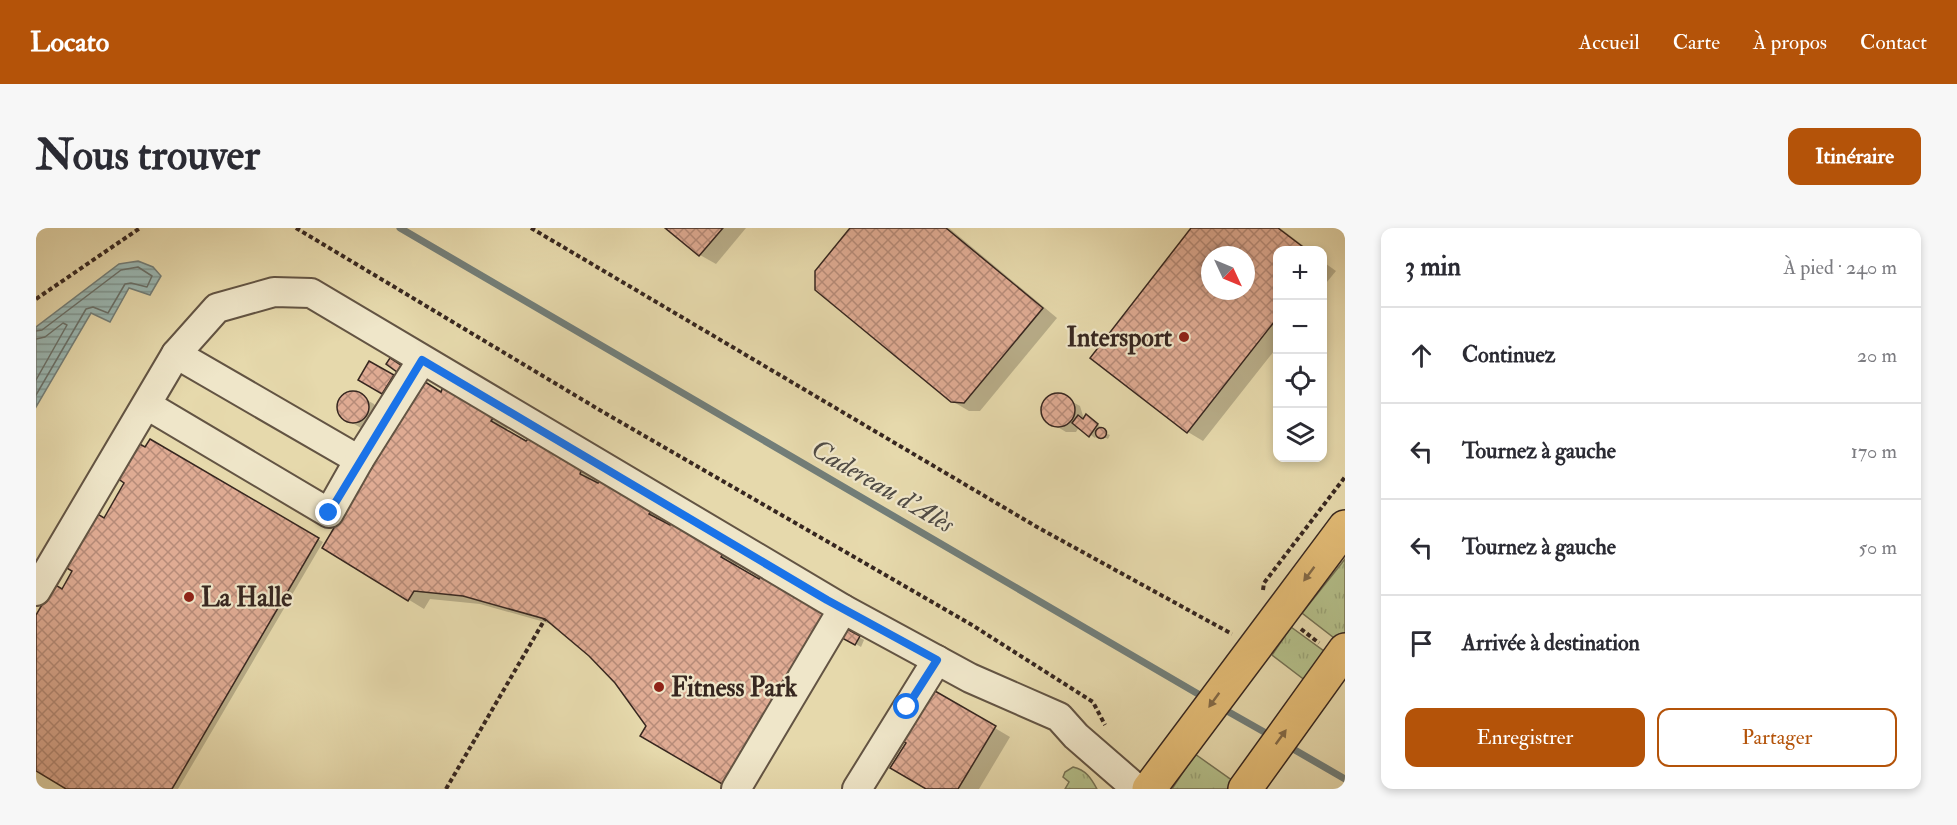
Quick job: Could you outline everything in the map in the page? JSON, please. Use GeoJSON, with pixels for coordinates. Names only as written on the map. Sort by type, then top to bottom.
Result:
{"type":"FeatureCollection","features":[{"type":"Feature","properties":{"kind":"main road"},"geometry":{"type":"LineString","coordinates":[[1149,789],[1185,740],[1242,650],[1345,527]]}},
{"type":"Feature","properties":{"kind":"main road"},"geometry":{"type":"LineString","coordinates":[[1249,783],[1345,650]]}},
{"type":"Feature","properties":{"kind":"lane"},"geometry":{"type":"LineString","coordinates":[[36,591],[176,354],[217,308],[274,292],[311,293],[843,609],[937,660],[1059,717],[1137,789]]}},
{"type":"Feature","properties":{"kind":"lane"},"geometry":{"type":"LineString","coordinates":[[176,354],[359,460]]}},
{"type":"Feature","properties":{"kind":"lane"},"geometry":{"type":"LineString","coordinates":[[147,405],[329,513],[359,460],[422,360]]}},
{"type":"Feature","properties":{"kind":"lane"},"geometry":{"type":"LineString","coordinates":[[736,789],[843,609]]}},
{"type":"Feature","properties":{"kind":"lane"},"geometry":{"type":"LineString","coordinates":[[857,789],[937,660]]}},
{"type":"Feature","properties":{"kind":"path"},"geometry":{"type":"LineString","coordinates":[[36,299],[140,228]]}},
{"type":"Feature","properties":{"kind":"path"},"geometry":{"type":"LineString","coordinates":[[296,228],[603,412],[972,625],[1093,702],[1108,731],[1104,760]]}},
{"type":"Feature","properties":{"kind":"path"},"geometry":{"type":"LineString","coordinates":[[531,228],[1242,650]]}},
{"type":"Feature","properties":{"kind":"path"},"geometry":{"type":"LineString","coordinates":[[446,789],[545,619]]}},
{"type":"Feature","properties":{"kind":"green space"},"geometry":{"type":"Polygon","coordinates":[[[1345,559],[1345,632],[1338,641],[1302,613],[1345,559]]]}},
{"type":"Feature","properties":{"kind":"green space"},"geometry":{"type":"Polygon","coordinates":[[[1291,627],[1328,654],[1306,681],[1272,655],[1291,627]]]}},
{"type":"Feature","properties":{"kind":"green space"},"geometry":{"type":"Polygon","coordinates":[[[1195,754],[1233,781],[1227,789],[1172,789],[1195,754]]]}},
{"type":"Feature","properties":{"kind":"green space"},"geometry":{"type":"Polygon","coordinates":[[[1073,767],[1088,775],[1097,789],[1065,789],[1069,782],[1063,777],[1065,772],[1073,767]]]}},
{"type":"Feature","properties":{"kind":"water"},"geometry":{"type":"Polygon","coordinates":[[[138,261],[153,267],[161,276],[150,295],[129,288],[110,322],[91,313],[36,407],[36,327],[119,264],[138,261]]]}},
{"type":"Feature","properties":{"kind":"building"},"geometry":{"type":"Polygon","coordinates":[[[665,228],[723,228],[699,256],[665,228]]]}},
{"type":"Feature","properties":{"kind":"building"},"geometry":{"type":"Polygon","coordinates":[[[850,228],[946,228],[1043,308],[964,403],[951,402],[815,290],[815,271],[850,228]]]}},
{"type":"Feature","properties":{"kind":"building","name":"Intersport"},"geometry":{"type":"Polygon","coordinates":[[[1191,228],[1278,228],[1302,246],[1273,246],[1273,323],[1187,433],[1090,358],[1191,228]]]}},
{"type":"Feature","properties":{"kind":"building"},"geometry":{"type":"Polygon","coordinates":[[[390,358],[402,366],[397,372],[386,364],[390,358]]]}},
{"type":"Feature","properties":{"kind":"building"},"geometry":{"type":"Polygon","coordinates":[[[369,361],[394,375],[382,394],[358,380],[369,361]]]}},
{"type":"Feature","properties":{"kind":"building"},"geometry":{"type":"Polygon","coordinates":[[[422,380],[441,392],[444,384],[496,414],[491,421],[526,441],[532,435],[583,466],[580,474],[598,483],[603,477],[654,508],[649,514],[670,525],[673,519],[725,551],[721,557],[759,579],[761,573],[827,615],[729,788],[640,736],[646,726],[615,683],[589,656],[545,619],[463,596],[414,591],[408,601],[322,548],[422,380]]]}},
{"type":"Feature","properties":{"kind":"building"},"geometry":{"type":"Polygon","coordinates":[[[353,391],[364,396],[369,407],[364,418],[353,423],[342,418],[337,407],[342,396],[353,391]]]}},
{"type":"Feature","properties":{"kind":"building"},"geometry":{"type":"Polygon","coordinates":[[[1058,393],[1070,398],[1075,410],[1070,422],[1058,427],[1046,422],[1041,410],[1046,398],[1058,393]]]}},
{"type":"Feature","properties":{"kind":"building"},"geometry":{"type":"Polygon","coordinates":[[[1086,414],[1098,424],[1089,437],[1072,423],[1078,415],[1083,419],[1086,414]]]}},
{"type":"Feature","properties":{"kind":"building"},"geometry":{"type":"Polygon","coordinates":[[[1101,428],[1105,429],[1105,437],[1101,438],[1097,437],[1096,433],[1097,429],[1101,428]]]}},
{"type":"Feature","properties":{"kind":"building"},"geometry":{"type":"Polygon","coordinates":[[[150,439],[319,538],[172,789],[66,789],[36,771],[36,615],[54,584],[62,589],[72,571],[65,567],[96,513],[104,518],[124,483],[117,478],[138,443],[145,447],[150,439]]]}},
{"type":"Feature","properties":{"kind":"building"},"geometry":{"type":"Polygon","coordinates":[[[847,629],[860,636],[855,645],[842,638],[847,629]]]}},
{"type":"Feature","properties":{"kind":"building"},"geometry":{"type":"Polygon","coordinates":[[[935,691],[996,726],[958,789],[926,789],[890,768],[906,743],[898,738],[919,716],[935,691]]]}},
{"type":"Feature","properties":{"kind":"waterway","name":"Cadereau d'Alès"},"geometry":{"type":"LineString","coordinates":[[400,228],[1205,698]]}},
{"type":"Feature","properties":{"kind":"waterway","name":"Cadereau d'Alès"},"geometry":{"type":"LineString","coordinates":[[1220,707],[1273,737]]}},
{"type":"Feature","properties":{"kind":"waterway","name":"Cadereau d'Alès"},"geometry":{"type":"LineString","coordinates":[[1288,746],[1345,779]]}},
{"type":"Feature","properties":{"kind":"place","name":"Intersport"},"geometry":{"type":"Point","coordinates":[1184,337]}},
{"type":"Feature","properties":{"kind":"place","name":"La Halle"},"geometry":{"type":"Point","coordinates":[189,597]}},
{"type":"Feature","properties":{"kind":"place","name":"Fitness Park"},"geometry":{"type":"Point","coordinates":[659,687]}},
{"type":"Feature","properties":{"kind":"route"},"geometry":{"type":"LineString","coordinates":[[329,513],[359,460],[422,360],[827,600],[937,660],[907,707]]}}]}
